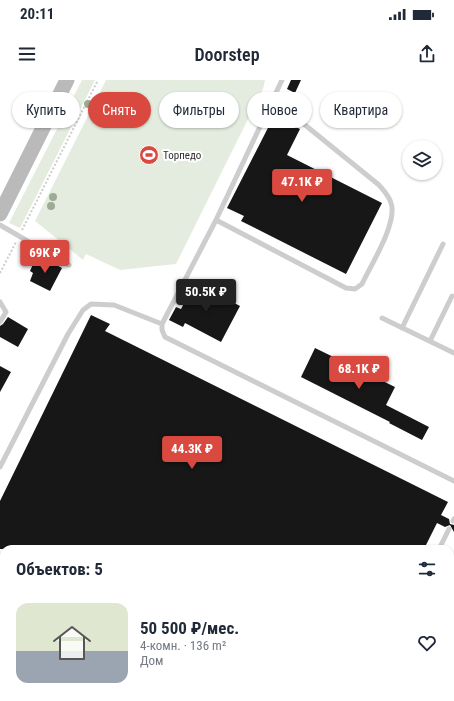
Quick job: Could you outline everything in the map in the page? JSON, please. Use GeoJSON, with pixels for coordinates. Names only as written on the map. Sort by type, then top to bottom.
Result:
{"type":"FeatureCollection","features":[{"type":"Feature","properties":{"kind":"main road"},"geometry":{"type":"LineString","coordinates":[[0,214],[67,80]]}},
{"type":"Feature","properties":{"kind":"lane"},"geometry":{"type":"LineString","coordinates":[[277,92],[282,80]]}},
{"type":"Feature","properties":{"kind":"lane"},"geometry":{"type":"LineString","coordinates":[[260,128],[216,220],[162,324],[162,330],[165,337],[454,481]]}},
{"type":"Feature","properties":{"kind":"lane"},"geometry":{"type":"LineString","coordinates":[[216,220],[346,288],[354,289],[362,284],[391,226],[393,215],[392,204],[379,185],[308,128]]}},
{"type":"Feature","properties":{"kind":"lane"},"geometry":{"type":"LineString","coordinates":[[0,225],[69,265]]}},
{"type":"Feature","properties":{"kind":"lane"},"geometry":{"type":"LineString","coordinates":[[402,328],[443,244]]}},
{"type":"Feature","properties":{"kind":"lane"},"geometry":{"type":"LineString","coordinates":[[430,342],[452,296]]}},
{"type":"Feature","properties":{"kind":"lane"},"geometry":{"type":"LineString","coordinates":[[0,302],[6,312],[0,322]]}},
{"type":"Feature","properties":{"kind":"lane"},"geometry":{"type":"LineString","coordinates":[[0,467],[68,334],[83,310],[92,304],[114,305],[162,324]]}},
{"type":"Feature","properties":{"kind":"lane"},"geometry":{"type":"LineString","coordinates":[[382,318],[454,353]]}},
{"type":"Feature","properties":{"kind":"lane"},"geometry":{"type":"LineString","coordinates":[[441,545],[449,529]]}},
{"type":"Feature","properties":{"kind":"path"},"geometry":{"type":"LineString","coordinates":[[0,273],[98,80]]}},
{"type":"Feature","properties":{"kind":"shaded area"},"geometry":{"type":"Polygon","coordinates":[[[82,80],[95,80],[80,110],[80,92],[76,92],[82,80]]]}},
{"type":"Feature","properties":{"kind":"shaded area","name":"Торпедо"},"geometry":{"type":"Polygon","coordinates":[[[106,80],[265,80],[262,92],[247,92],[247,121],[176,264],[120,270],[86,254],[83,260],[35,221],[88,116],[88,128],[151,128],[151,92],[100,92],[106,80]]]}},
{"type":"Feature","properties":{"kind":"shaded area"},"geometry":{"type":"Polygon","coordinates":[[[57,128],[71,128],[20,228],[9,223],[57,128]]]}},
{"type":"Feature","properties":{"kind":"building"},"geometry":{"type":"Polygon","coordinates":[[[291,80],[301,80],[295,92],[287,89],[291,80]]]}},
{"type":"Feature","properties":{"kind":"building"},"geometry":{"type":"Polygon","coordinates":[[[268,128],[300,129],[287,155],[382,203],[346,274],[241,221],[244,216],[227,208],[268,128]]]}},
{"type":"Feature","properties":{"kind":"building"},"geometry":{"type":"Polygon","coordinates":[[[41,257],[62,268],[50,291],[30,281],[33,273],[30,271],[34,262],[38,264],[41,257]]]}},
{"type":"Feature","properties":{"kind":"building"},"geometry":{"type":"Polygon","coordinates":[[[195,283],[240,306],[221,342],[185,323],[183,327],[169,320],[176,307],[181,309],[195,283]]]}},
{"type":"Feature","properties":{"kind":"building"},"geometry":{"type":"Polygon","coordinates":[[[91,315],[110,324],[105,331],[448,502],[441,515],[449,519],[450,524],[454,525],[454,532],[450,525],[445,527],[437,523],[426,545],[0,545],[0,501],[91,315]]]}},
{"type":"Feature","properties":{"kind":"building"},"geometry":{"type":"Polygon","coordinates":[[[8,317],[28,329],[18,347],[0,337],[0,326],[8,317]]]}},
{"type":"Feature","properties":{"kind":"building"},"geometry":{"type":"Polygon","coordinates":[[[315,348],[395,387],[386,405],[429,427],[422,440],[301,377],[315,348]]]}},
{"type":"Feature","properties":{"kind":"building"},"geometry":{"type":"Polygon","coordinates":[[[0,366],[11,372],[0,392],[0,366]]]}},
{"type":"Feature","properties":{"kind":"place","name":"Торпедо"},"geometry":{"type":"Point","coordinates":[149,155]}}]}
